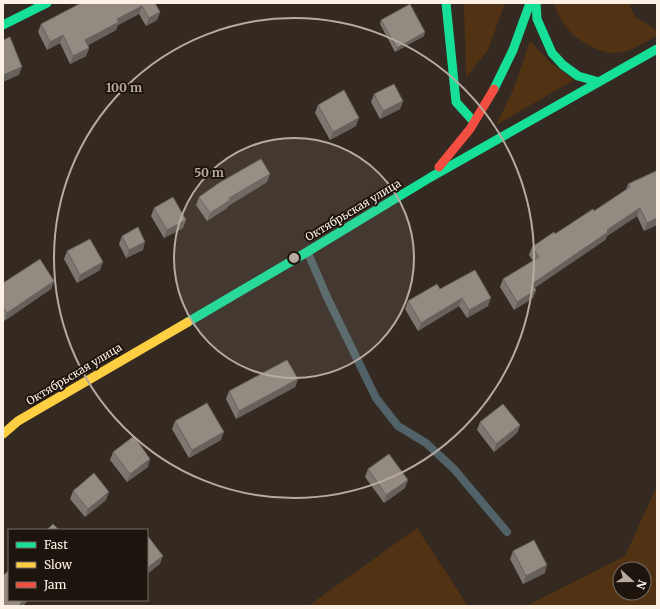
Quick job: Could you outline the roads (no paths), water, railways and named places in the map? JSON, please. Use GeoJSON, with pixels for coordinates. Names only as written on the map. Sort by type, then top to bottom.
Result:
{"type":"FeatureCollection","features":[{"type":"Feature","properties":{"kind":"main road"},"geometry":{"type":"LineString","coordinates":[[3,25],[47,3]]}},
{"type":"Feature","properties":{"kind":"main road"},"geometry":{"type":"LineString","coordinates":[[446,3],[456,102],[474,122]]}},
{"type":"Feature","properties":{"kind":"main road"},"geometry":{"type":"LineString","coordinates":[[431,177],[461,141],[474,122],[507,62],[522,27],[530,3]]}},
{"type":"Feature","properties":{"kind":"main road"},"geometry":{"type":"LineString","coordinates":[[536,3],[537,19],[552,53],[563,65],[578,76],[599,82]]}},
{"type":"Feature","properties":{"kind":"main road","name":"Октябрьская улица"},"geometry":{"type":"LineString","coordinates":[[3,434],[18,421],[307,252],[431,177],[657,49]]}},
{"type":"Feature","properties":{"kind":"lane"},"geometry":{"type":"LineString","coordinates":[[307,252],[376,398],[398,426],[426,444],[454,469],[507,532]]}}]}
